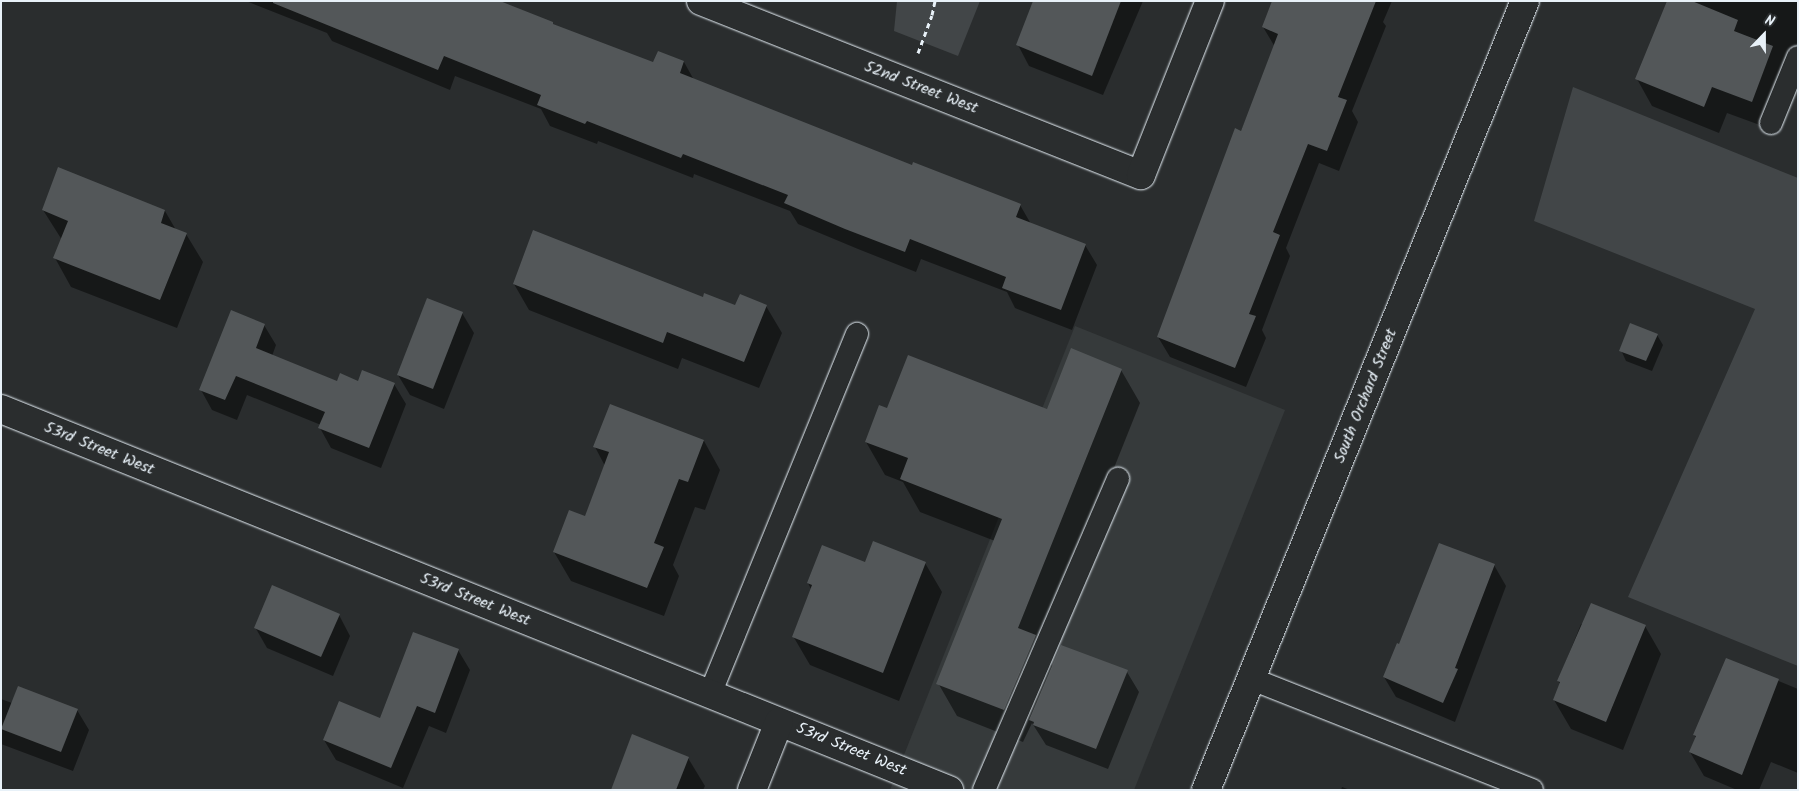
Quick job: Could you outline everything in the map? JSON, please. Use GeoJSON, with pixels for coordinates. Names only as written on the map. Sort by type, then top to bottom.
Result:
{"type":"FeatureCollection","features":[{"type":"Feature","properties":{"kind":"street","name":"52nd Street West"},"geometry":{"type":"LineString","coordinates":[[701,1],[1141,174],[1210,1]]}},
{"type":"Feature","properties":{"kind":"street","name":"South Orchard Street"},"geometry":{"type":"LineString","coordinates":[[1206,790],[1525,1]]}},
{"type":"Feature","properties":{"kind":"street","name":"53rd Street West"},"geometry":{"type":"LineString","coordinates":[[1,409],[710,694],[935,787]]}},
{"type":"Feature","properties":{"kind":"street"},"geometry":{"type":"LineString","coordinates":[[752,790],[779,722]]}},
{"type":"Feature","properties":{"kind":"lane"},"geometry":{"type":"LineString","coordinates":[[1771,123],[1798,57]]}},
{"type":"Feature","properties":{"kind":"lane"},"geometry":{"type":"LineString","coordinates":[[710,694],[857,334]]}},
{"type":"Feature","properties":{"kind":"lane"},"geometry":{"type":"LineString","coordinates":[[984,790],[1118,478]]}},
{"type":"Feature","properties":{"kind":"lane"},"geometry":{"type":"LineString","coordinates":[[1252,679],[1532,790]]}},
{"type":"Feature","properties":{"kind":"path"},"geometry":{"type":"LineString","coordinates":[[904,81],[920,49],[935,1]]}},
{"type":"Feature","properties":{"kind":"shaded area"},"geometry":{"type":"Polygon","coordinates":[[[897,1],[980,1],[958,56],[894,31],[897,1]]]}},
{"type":"Feature","properties":{"kind":"shaded area"},"geometry":{"type":"Polygon","coordinates":[[[1573,87],[1798,178],[1798,666],[1628,597],[1755,309],[1534,221],[1573,87]]]}},
{"type":"Feature","properties":{"kind":"shaded area"},"geometry":{"type":"Polygon","coordinates":[[[1075,326],[1285,410],[1134,790],[890,790],[1075,326]]]}},
{"type":"Feature","properties":{"kind":"building"},"geometry":{"type":"Polygon","coordinates":[[[273,1],[500,1],[553,22],[553,24],[653,62],[658,51],[684,61],[680,73],[912,165],[913,162],[1021,204],[1016,217],[1086,244],[1061,310],[1002,288],[1006,277],[910,239],[905,252],[784,203],[788,195],[683,154],[681,158],[587,121],[585,124],[537,105],[541,95],[444,56],[438,70],[273,3],[273,1]]]}},
{"type":"Feature","properties":{"kind":"building"},"geometry":{"type":"Polygon","coordinates":[[[1033,1],[1121,1],[1092,76],[1016,45],[1033,1]]]}},
{"type":"Feature","properties":{"kind":"building"},"geometry":{"type":"Polygon","coordinates":[[[1272,1],[1376,1],[1338,97],[1347,100],[1327,151],[1308,144],[1273,232],[1280,235],[1249,314],[1256,316],[1235,368],[1157,337],[1235,128],[1241,131],[1278,34],[1262,27],[1272,1]]]}},
{"type":"Feature","properties":{"kind":"building"},"geometry":{"type":"Polygon","coordinates":[[[1667,1],[1692,1],[1738,20],[1734,31],[1773,46],[1752,102],[1712,87],[1704,107],[1635,79],[1667,1]]]}},
{"type":"Feature","properties":{"kind":"building"},"geometry":{"type":"Polygon","coordinates":[[[58,167],[165,210],[161,223],[187,233],[160,300],[53,258],[68,221],[42,210],[58,167]]]}},
{"type":"Feature","properties":{"kind":"building"},"geometry":{"type":"Polygon","coordinates":[[[533,230],[703,297],[704,293],[735,305],[740,294],[767,305],[744,362],[667,332],[663,343],[513,284],[533,230]]]}},
{"type":"Feature","properties":{"kind":"building"},"geometry":{"type":"Polygon","coordinates":[[[427,298],[463,312],[433,389],[397,375],[427,298]]]}},
{"type":"Feature","properties":{"kind":"building"},"geometry":{"type":"Polygon","coordinates":[[[231,310],[265,324],[256,348],[337,381],[340,373],[358,381],[362,370],[395,383],[369,448],[318,428],[325,412],[236,376],[225,400],[199,390],[231,310]]]}},
{"type":"Feature","properties":{"kind":"building"},"geometry":{"type":"Polygon","coordinates":[[[1630,323],[1658,334],[1646,361],[1619,351],[1630,323]]]}},
{"type":"Feature","properties":{"kind":"building"},"geometry":{"type":"Polygon","coordinates":[[[1071,348],[1122,369],[1018,628],[1036,635],[1004,710],[936,684],[1002,519],[900,479],[908,458],[865,442],[879,405],[887,408],[908,355],[1047,409],[1071,348]]]}},
{"type":"Feature","properties":{"kind":"building"},"geometry":{"type":"Polygon","coordinates":[[[610,404],[704,440],[688,482],[679,479],[654,543],[664,547],[647,588],[553,552],[569,510],[585,516],[609,452],[593,447],[610,404]]]}},
{"type":"Feature","properties":{"kind":"building"},"geometry":{"type":"Polygon","coordinates":[[[873,541],[926,562],[883,673],[792,637],[812,585],[807,583],[822,545],[865,562],[873,541]]]}},
{"type":"Feature","properties":{"kind":"building"},"geometry":{"type":"Polygon","coordinates":[[[1439,543],[1495,564],[1455,668],[1458,669],[1443,703],[1383,677],[1397,643],[1399,644],[1439,543]]]}},
{"type":"Feature","properties":{"kind":"building"},"geometry":{"type":"Polygon","coordinates":[[[272,585],[340,614],[321,657],[254,628],[272,585]]]}},
{"type":"Feature","properties":{"kind":"building"},"geometry":{"type":"Polygon","coordinates":[[[1591,603],[1646,625],[1606,722],[1553,700],[1560,682],[1557,681],[1591,603]]]}},
{"type":"Feature","properties":{"kind":"building"},"geometry":{"type":"Polygon","coordinates":[[[413,632],[459,649],[435,713],[417,706],[391,768],[323,740],[339,701],[380,718],[413,632]]]}},
{"type":"Feature","properties":{"kind":"building"},"geometry":{"type":"Polygon","coordinates":[[[1061,645],[1128,670],[1096,749],[1033,725],[1034,722],[1029,720],[1061,645]]]}},
{"type":"Feature","properties":{"kind":"building"},"geometry":{"type":"Polygon","coordinates":[[[1726,658],[1779,679],[1742,775],[1689,752],[1696,736],[1693,735],[1726,658]]]}},
{"type":"Feature","properties":{"kind":"building"},"geometry":{"type":"Polygon","coordinates":[[[18,686],[78,709],[61,752],[1,729],[18,686]]]}},
{"type":"Feature","properties":{"kind":"building"},"geometry":{"type":"Polygon","coordinates":[[[632,734],[689,757],[676,790],[611,790],[632,734]]]}}]}
